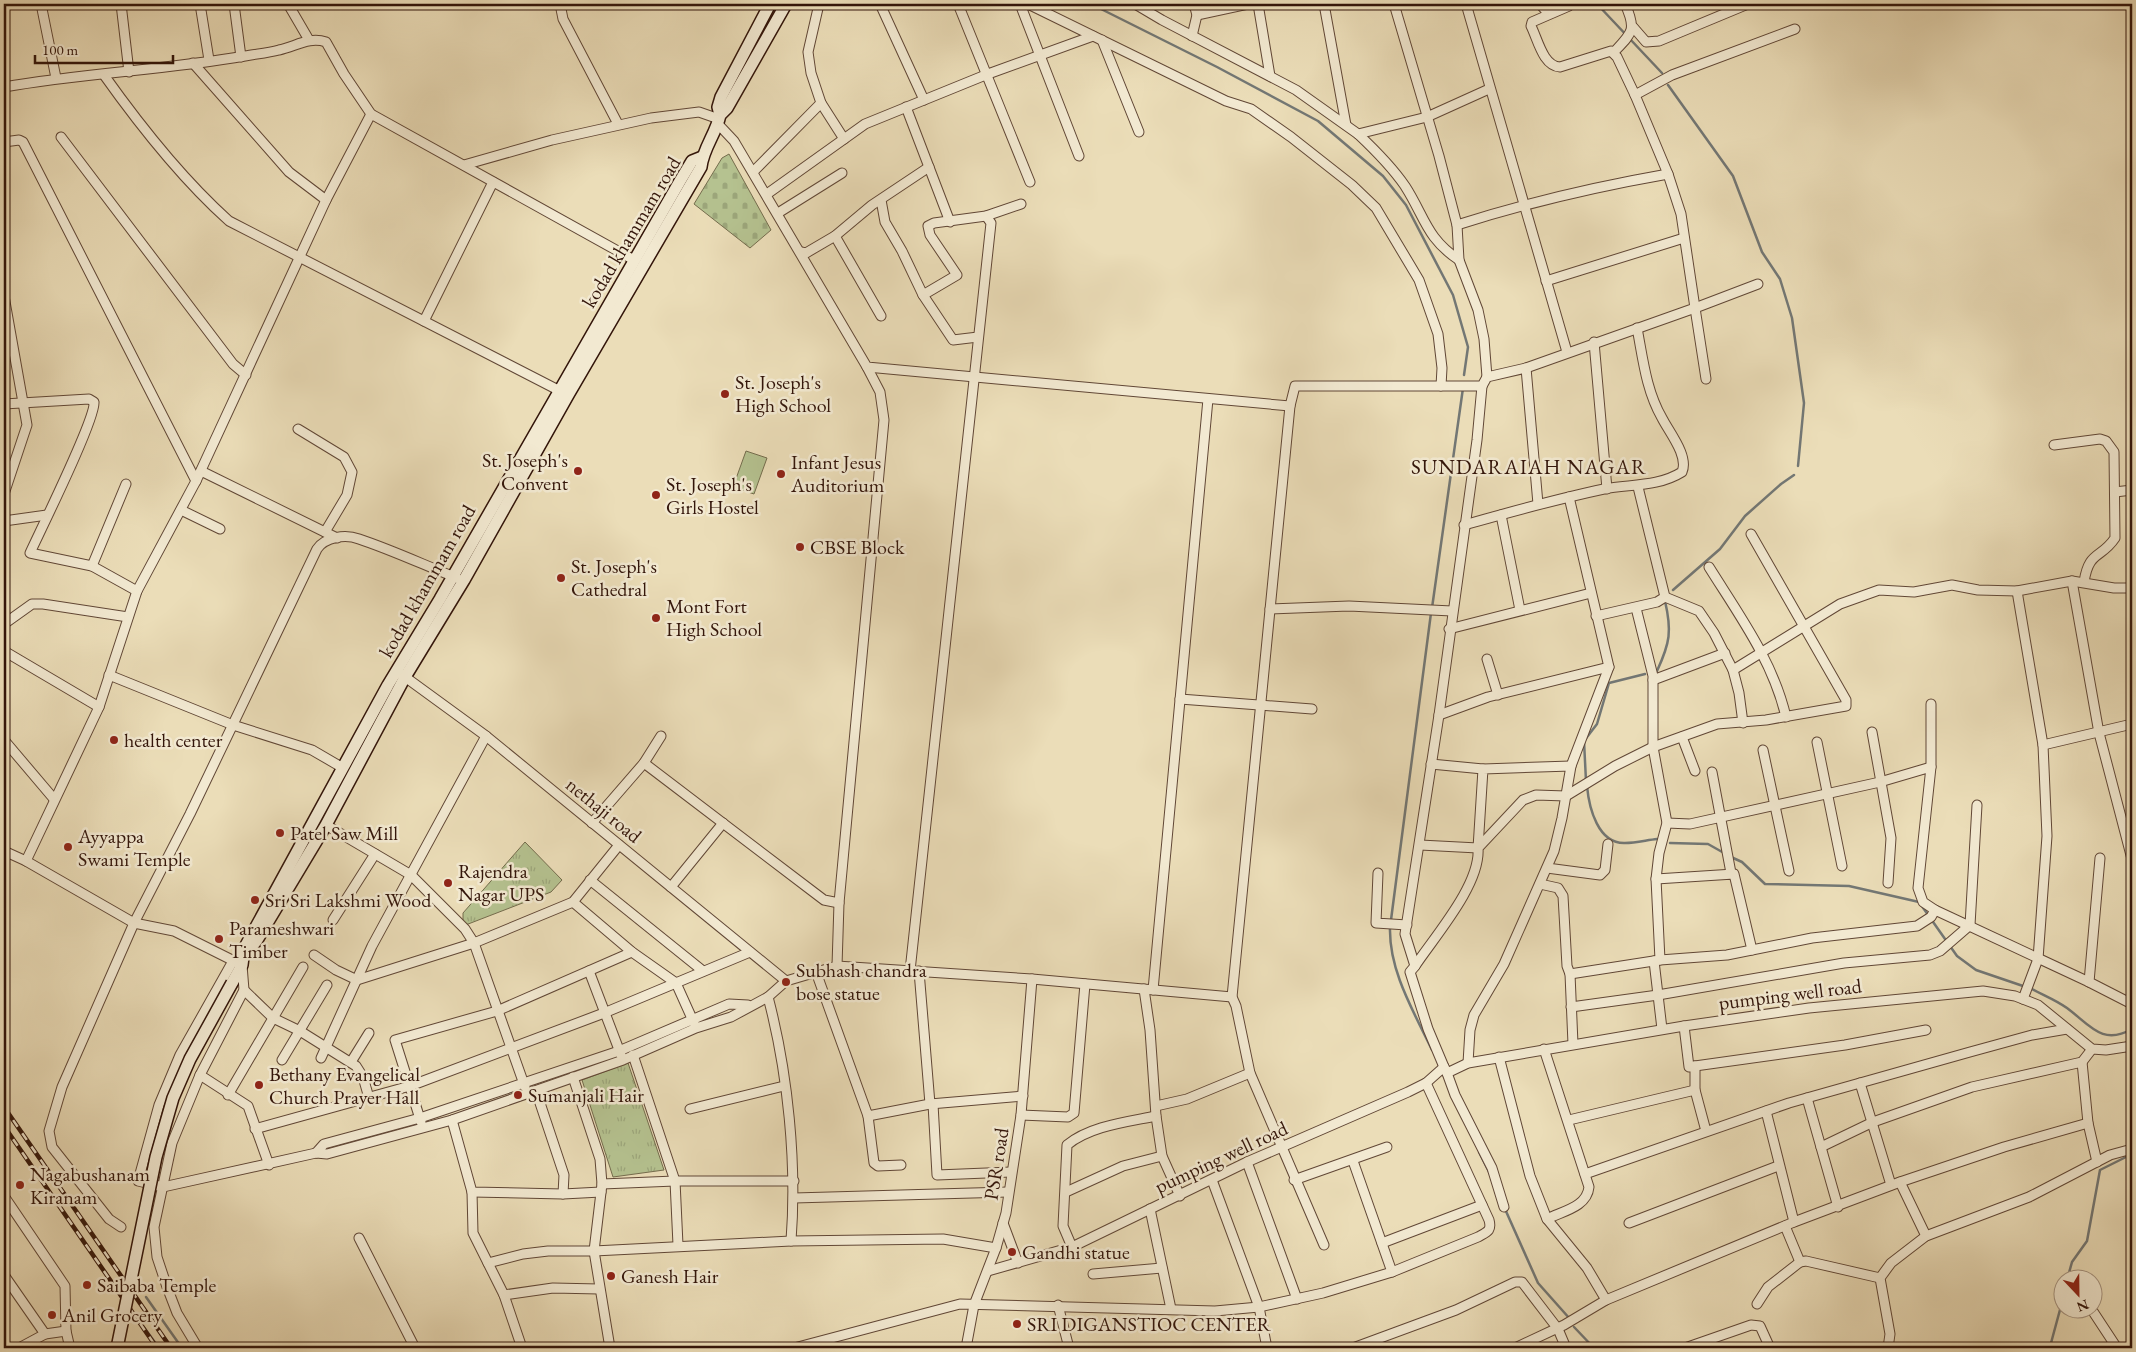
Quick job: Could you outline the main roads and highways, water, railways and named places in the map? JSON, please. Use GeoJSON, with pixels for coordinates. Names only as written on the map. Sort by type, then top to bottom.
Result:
{"type":"FeatureCollection","features":[{"type":"Feature","properties":{"kind":"main road"},"geometry":{"type":"LineString","coordinates":[[719,120],[718,107],[721,97],[770,4]]}},
{"type":"Feature","properties":{"kind":"main road"},"geometry":{"type":"LineString","coordinates":[[719,120],[786,4]]}},
{"type":"Feature","properties":{"kind":"main road","name":"kodad khammam road"},"geometry":{"type":"LineString","coordinates":[[117,1348],[156,1157],[174,1098],[190,1059],[232,983],[244,949],[343,768],[459,578],[564,393],[701,168],[702,157],[719,120]]}},
{"type":"Feature","properties":{"kind":"main road","name":"kodad khammam road"},"geometry":{"type":"LineString","coordinates":[[564,393],[634,260],[692,161],[702,157]]}},
{"type":"Feature","properties":{"kind":"main road","name":"kodad khammam road"},"geometry":{"type":"LineString","coordinates":[[240,961],[257,940],[326,825],[401,674]]}},
{"type":"Feature","properties":{"kind":"waterway"},"geometry":{"type":"LineString","coordinates":[[1091,4],[1217,67],[1318,121],[1383,176],[1406,205],[1453,295],[1468,347],[1464,375]]}},
{"type":"Feature","properties":{"kind":"waterway"},"geometry":{"type":"LineString","coordinates":[[1597,4],[1662,73]]}},
{"type":"Feature","properties":{"kind":"waterway"},"geometry":{"type":"LineString","coordinates":[[1668,85],[1733,176],[1762,252],[1780,279],[1792,318],[1804,403],[1798,466]]}},
{"type":"Feature","properties":{"kind":"waterway"},"geometry":{"type":"LineString","coordinates":[[1432,608],[1463,388]]}},
{"type":"Feature","properties":{"kind":"waterway"},"geometry":{"type":"LineString","coordinates":[[1673,590],[1720,549],[1745,516],[1794,475]]}},
{"type":"Feature","properties":{"kind":"waterway"},"geometry":{"type":"LineString","coordinates":[[1657,671],[1665,652],[1669,629],[1665,601]]}},
{"type":"Feature","properties":{"kind":"waterway"},"geometry":{"type":"LineString","coordinates":[[1391,920],[1431,613]]}},
{"type":"Feature","properties":{"kind":"waterway"},"geometry":{"type":"LineString","coordinates":[[1586,781],[1584,741],[1597,724],[1609,683],[1645,674]]}},
{"type":"Feature","properties":{"kind":"waterway"},"geometry":{"type":"LineString","coordinates":[[1587,786],[1593,814],[1608,838],[1616,842],[1625,843],[1657,839]]}},
{"type":"Feature","properties":{"kind":"waterway"},"geometry":{"type":"LineString","coordinates":[[1670,843],[1708,844],[1724,853]]}},
{"type":"Feature","properties":{"kind":"waterway"},"geometry":{"type":"LineString","coordinates":[[1731,857],[1742,862],[1765,884],[1849,886],[1919,902],[1957,956],[1976,970],[2023,986]]}},
{"type":"Feature","properties":{"kind":"waterway"},"geometry":{"type":"LineString","coordinates":[[1390,928],[1391,944],[1398,975],[1432,1050]]}},
{"type":"Feature","properties":{"kind":"waterway"},"geometry":{"type":"LineString","coordinates":[[2032,989],[2063,1005],[2090,1027],[2104,1034],[2122,1034],[2132,1029]]}},
{"type":"Feature","properties":{"kind":"waterway"},"geometry":{"type":"LineString","coordinates":[[1479,1152],[1490,1174]]}},
{"type":"Feature","properties":{"kind":"waterway"},"geometry":{"type":"LineString","coordinates":[[2070,1270],[2072,1262],[2087,1241],[2100,1170],[2132,1156]]}},
{"type":"Feature","properties":{"kind":"waterway"},"geometry":{"type":"LineString","coordinates":[[1505,1209],[1538,1283],[1570,1319]]}},
{"type":"Feature","properties":{"kind":"waterway"},"geometry":{"type":"LineString","coordinates":[[146,1297],[182,1348]]}},
{"type":"Feature","properties":{"kind":"waterway"},"geometry":{"type":"LineString","coordinates":[[138,1319],[159,1348]]}},
{"type":"Feature","properties":{"kind":"waterway"},"geometry":{"type":"LineString","coordinates":[[2048,1348],[2057,1320]]}},
{"type":"Feature","properties":{"kind":"waterway"},"geometry":{"type":"LineString","coordinates":[[1574,1327],[1594,1348]]}},
{"type":"Feature","properties":{"kind":"railway"},"geometry":{"type":"LineString","coordinates":[[4,1107],[171,1348]]}},
{"type":"Feature","properties":{"kind":"railway"},"geometry":{"type":"LineString","coordinates":[[4,1126],[157,1348]]}},
{"type":"Feature","properties":{"kind":"place","name":"St. Joseph's High School"},"geometry":{"type":"Point","coordinates":[725,394]}},
{"type":"Feature","properties":{"kind":"place","name":"St. Joseph's Convent"},"geometry":{"type":"Point","coordinates":[578,471]}},
{"type":"Feature","properties":{"kind":"place","name":"Infant Jesus Auditorium"},"geometry":{"type":"Point","coordinates":[781,474]}},
{"type":"Feature","properties":{"kind":"place","name":"St. Joseph's Girls Hostel"},"geometry":{"type":"Point","coordinates":[656,495]}},
{"type":"Feature","properties":{"kind":"place","name":"CBSE Block"},"geometry":{"type":"Point","coordinates":[800,547]}},
{"type":"Feature","properties":{"kind":"place","name":"St. Joseph's Cathedral"},"geometry":{"type":"Point","coordinates":[561,578]}},
{"type":"Feature","properties":{"kind":"place","name":"Mont Fort High School"},"geometry":{"type":"Point","coordinates":[656,618]}},
{"type":"Feature","properties":{"kind":"place","name":"health center"},"geometry":{"type":"Point","coordinates":[114,740]}},
{"type":"Feature","properties":{"kind":"place","name":"Patel Saw Mill"},"geometry":{"type":"Point","coordinates":[280,833]}},
{"type":"Feature","properties":{"kind":"place","name":"Ayyappa Swami Temple"},"geometry":{"type":"Point","coordinates":[68,847]}},
{"type":"Feature","properties":{"kind":"place","name":"Rajendra Nagar UPS"},"geometry":{"type":"Point","coordinates":[448,883]}},
{"type":"Feature","properties":{"kind":"place","name":"Sri Sri Lakshmi Wood"},"geometry":{"type":"Point","coordinates":[255,900]}},
{"type":"Feature","properties":{"kind":"place","name":"Parameshwari Timber"},"geometry":{"type":"Point","coordinates":[219,939]}},
{"type":"Feature","properties":{"kind":"place","name":"Subhash chandra bose statue"},"geometry":{"type":"Point","coordinates":[786,982]}},
{"type":"Feature","properties":{"kind":"place","name":"Bethany Evangelical Church Prayer Hall"},"geometry":{"type":"Point","coordinates":[259,1085]}},
{"type":"Feature","properties":{"kind":"place","name":"Sumanjali Hair"},"geometry":{"type":"Point","coordinates":[518,1095]}},
{"type":"Feature","properties":{"kind":"place","name":"Nagabushanam Kiranam"},"geometry":{"type":"Point","coordinates":[20,1185]}},
{"type":"Feature","properties":{"kind":"place","name":"Gandhi statue"},"geometry":{"type":"Point","coordinates":[1012,1252]}},
{"type":"Feature","properties":{"kind":"place","name":"Ganesh Hair"},"geometry":{"type":"Point","coordinates":[611,1276]}},
{"type":"Feature","properties":{"kind":"place","name":"Saibaba Temple"},"geometry":{"type":"Point","coordinates":[87,1285]}},
{"type":"Feature","properties":{"kind":"place","name":"Anil Grocery"},"geometry":{"type":"Point","coordinates":[52,1315]}},
{"type":"Feature","properties":{"kind":"place","name":"SRI DIGANSTIOC CENTER"},"geometry":{"type":"Point","coordinates":[1017,1324]}},
{"type":"Feature","properties":{"kind":"district","name":"SUNDARAIAH NAGAR"},"geometry":{"type":"Point","coordinates":[1529,466]}}]}
